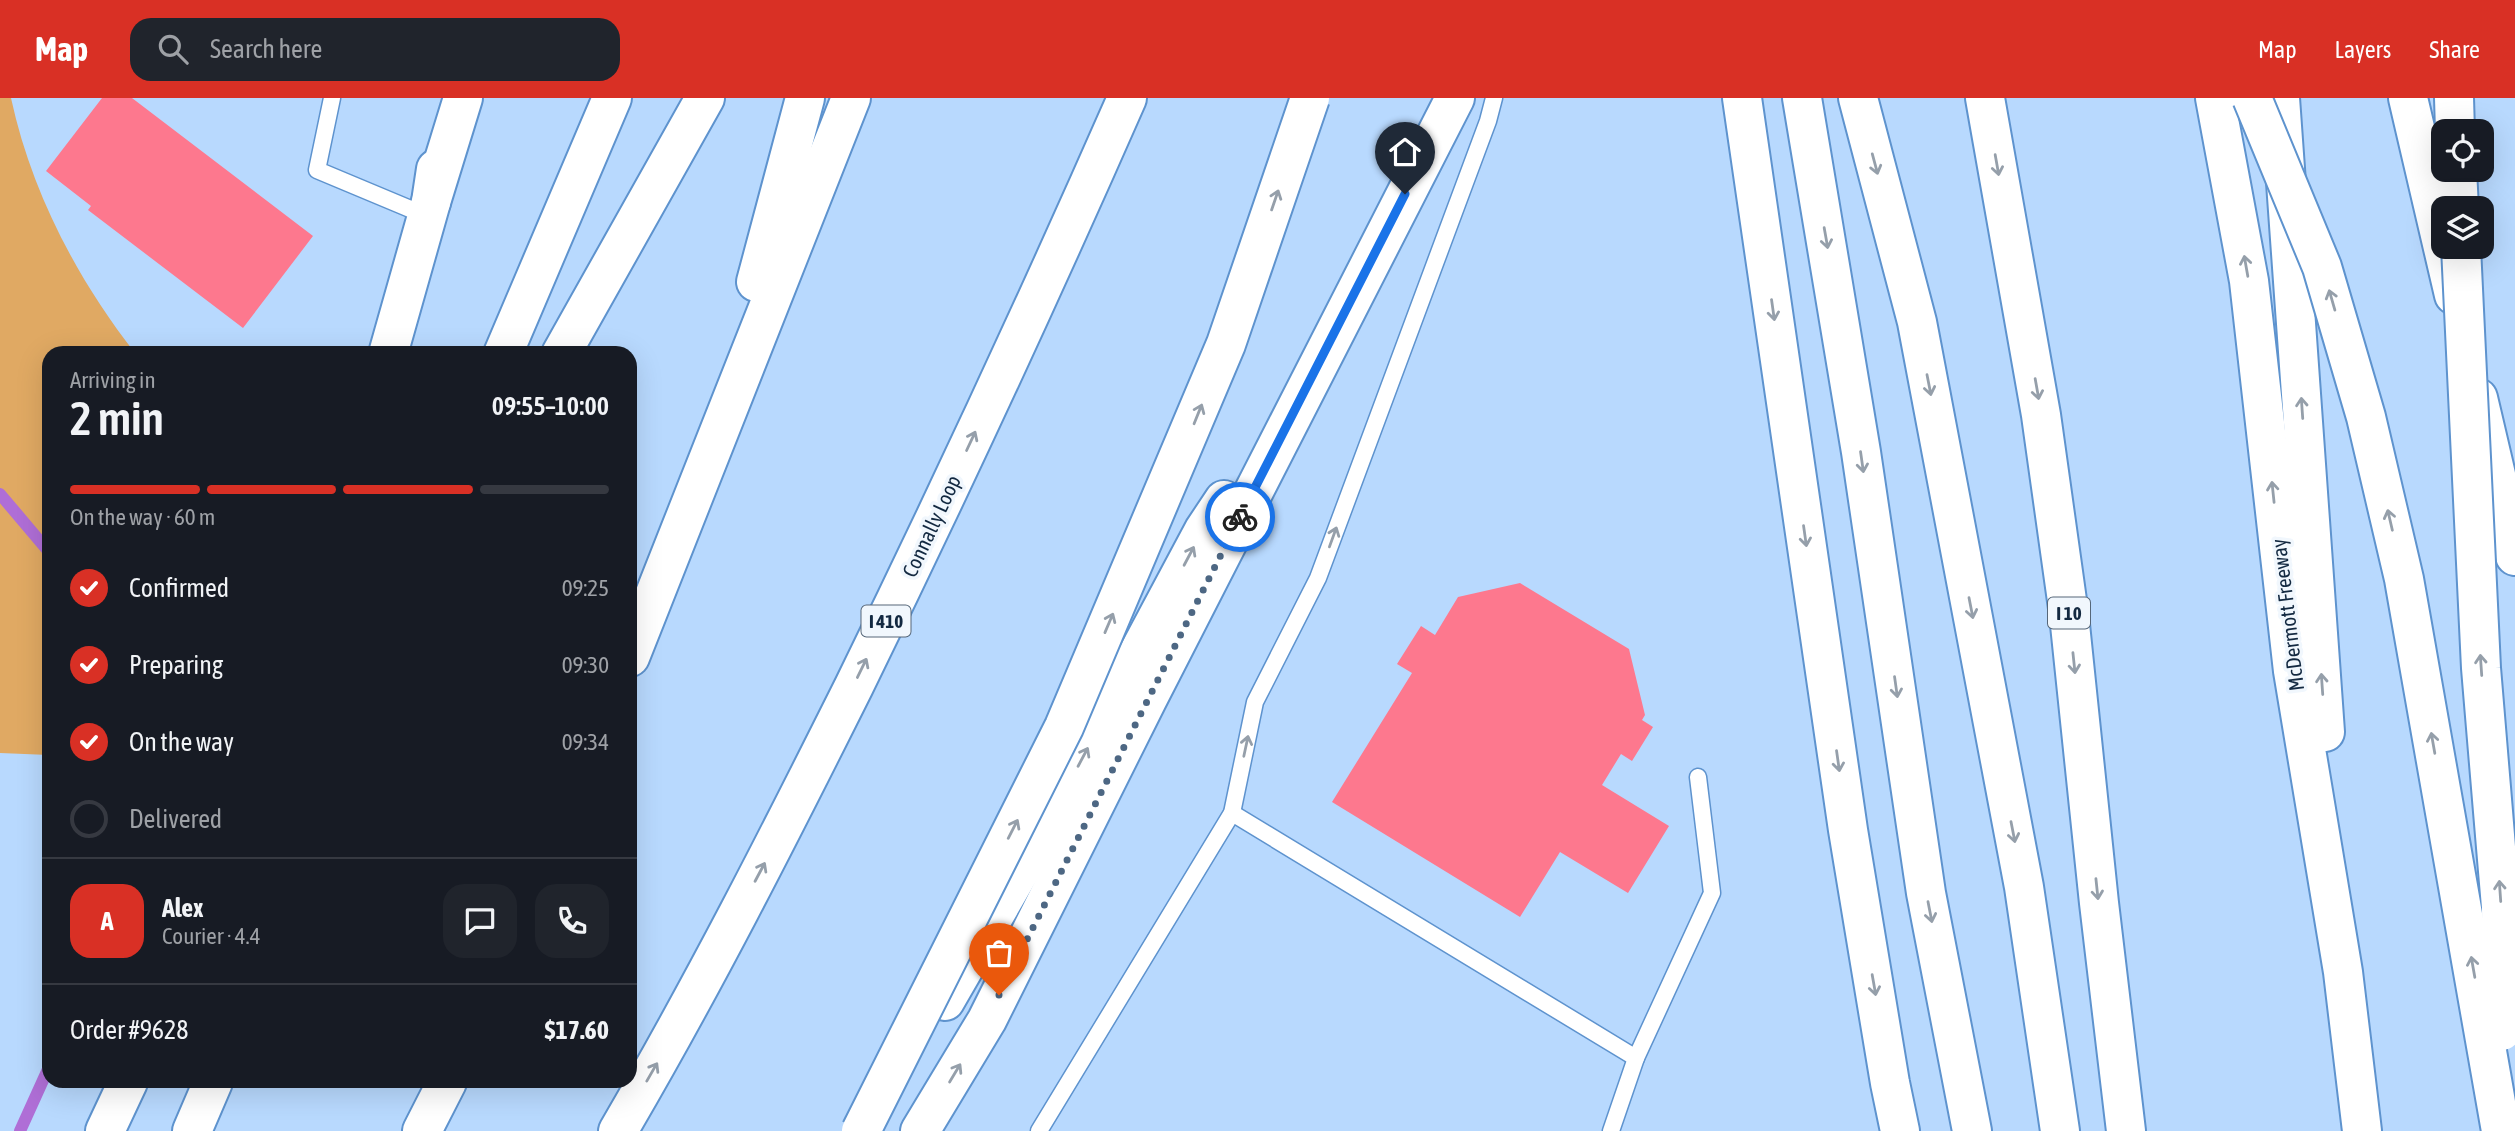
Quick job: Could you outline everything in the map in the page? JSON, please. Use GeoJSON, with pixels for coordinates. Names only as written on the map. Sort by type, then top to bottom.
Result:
{"type":"FeatureCollection","features":[{"type":"Feature","properties":{"kind":"main road"},"geometry":{"type":"LineString","coordinates":[[429,209],[448,98]]}},
{"type":"Feature","properties":{"kind":"main road"},"geometry":{"type":"LineString","coordinates":[[390,346],[463,98]]}},
{"type":"Feature","properties":{"kind":"main road"},"geometry":{"type":"LineString","coordinates":[[506,346],[612,98]]}},
{"type":"Feature","properties":{"kind":"main road"},"geometry":{"type":"LineString","coordinates":[[566,346],[705,98]]}},
{"type":"Feature","properties":{"kind":"main road"},"geometry":{"type":"LineString","coordinates":[[708,464],[805,98]]}},
{"type":"Feature","properties":{"kind":"main road"},"geometry":{"type":"LineString","coordinates":[[637,640],[851,98]]}},
{"type":"Feature","properties":{"kind":"main road","name":"Connally Loop"},"geometry":{"type":"LineString","coordinates":[[618,1131],[781,832],[928,536],[1064,242],[1127,98]]}},
{"type":"Feature","properties":{"kind":"main road"},"geometry":{"type":"LineString","coordinates":[[860,1131],[1064,727],[1226,344],[1310,98]]}},
{"type":"Feature","properties":{"kind":"main road"},"geometry":{"type":"LineString","coordinates":[[920,1131],[987,1020],[1454,98]]}},
{"type":"Feature","properties":{"kind":"main road"},"geometry":{"type":"LineString","coordinates":[[1742,98],[1848,830],[1900,1131]]}},
{"type":"Feature","properties":{"kind":"main road"},"geometry":{"type":"LineString","coordinates":[[1802,98],[1857,426],[1926,893],[1972,1131]]}},
{"type":"Feature","properties":{"kind":"main road"},"geometry":{"type":"LineString","coordinates":[[1858,98],[1917,322],[2021,873],[2060,1131]]}},
{"type":"Feature","properties":{"kind":"main road","name":"I 10"},"geometry":{"type":"LineString","coordinates":[[1985,98],[2041,415],[2067,602],[2126,1131]]}},
{"type":"Feature","properties":{"kind":"main road","name":"McDermott Freeway"},"geometry":{"type":"LineString","coordinates":[[2215,98],[2249,281],[2293,671],[2343,972],[2362,1131]]}},
{"type":"Feature","properties":{"kind":"main road"},"geometry":{"type":"LineString","coordinates":[[2252,98],[2322,267],[2366,417],[2404,579],[2502,1131]]}},
{"type":"Feature","properties":{"kind":"main road"},"geometry":{"type":"LineString","coordinates":[[2280,98],[2343,972]]}},
{"type":"Feature","properties":{"kind":"main road"},"geometry":{"type":"LineString","coordinates":[[2408,98],[2515,556]]}},
{"type":"Feature","properties":{"kind":"main road"},"geometry":{"type":"LineString","coordinates":[[2454,98],[2455,119]]}},
{"type":"Feature","properties":{"kind":"main road"},"geometry":{"type":"LineString","coordinates":[[2462,259],[2482,668],[2501,907],[2502,1131]]}},
{"type":"Feature","properties":{"kind":"main road"},"geometry":{"type":"LineString","coordinates":[[860,1131],[922,1040],[1041,836],[1204,530],[1331,338]]}},
{"type":"Feature","properties":{"kind":"main road"},"geometry":{"type":"LineString","coordinates":[[105,1131],[125,1088]]}},
{"type":"Feature","properties":{"kind":"main road"},"geometry":{"type":"LineString","coordinates":[[192,1131],[210,1088]]}},
{"type":"Feature","properties":{"kind":"main road"},"geometry":{"type":"LineString","coordinates":[[422,1131],[444,1088]]}},
{"type":"Feature","properties":{"kind":"lane"},"geometry":{"type":"LineString","coordinates":[[332,98],[317,170],[429,209]]}},
{"type":"Feature","properties":{"kind":"lane"},"geometry":{"type":"LineString","coordinates":[[1039,1131],[1231,813],[1255,702],[1318,578],[1494,98]]}},
{"type":"Feature","properties":{"kind":"lane"},"geometry":{"type":"LineString","coordinates":[[1611,1131],[1636,1058],[1712,893],[1698,777]]}},
{"type":"Feature","properties":{"kind":"lane"},"geometry":{"type":"LineString","coordinates":[[1231,813],[1636,1058]]}},
{"type":"Feature","properties":{"kind":"shaded area"},"geometry":{"type":"Polygon","coordinates":[[[0,98],[11,98],[31,167],[59,233],[94,295],[130,346],[42,346],[42,755],[0,753],[0,98]]]}},
{"type":"Feature","properties":{"kind":"building"},"geometry":{"type":"Polygon","coordinates":[[[102,98],[132,98],[313,236],[243,328],[88,210],[91,206],[46,171],[102,98]]]}},
{"type":"Feature","properties":{"kind":"building"},"geometry":{"type":"Polygon","coordinates":[[[1520,583],[1629,649],[1645,715],[1642,720],[1653,727],[1632,761],[1621,754],[1602,785],[1669,826],[1628,893],[1560,852],[1520,917],[1332,802],[1412,673],[1397,664],[1421,626],[1435,635],[1458,597],[1520,583]]]}},
{"type":"Feature","properties":{"kind":"waterway"},"geometry":{"type":"LineString","coordinates":[[0,494],[42,544]]}},
{"type":"Feature","properties":{"kind":"waterway"},"geometry":{"type":"LineString","coordinates":[[20,1131],[42,1082]]}},
{"type":"Feature","properties":{"kind":"way so far"},"geometry":{"type":"LineString","coordinates":[[999,995],[1240,517]]}},
{"type":"Feature","properties":{"kind":"route"},"geometry":{"type":"LineString","coordinates":[[1240,517],[1405,194]]}}]}
